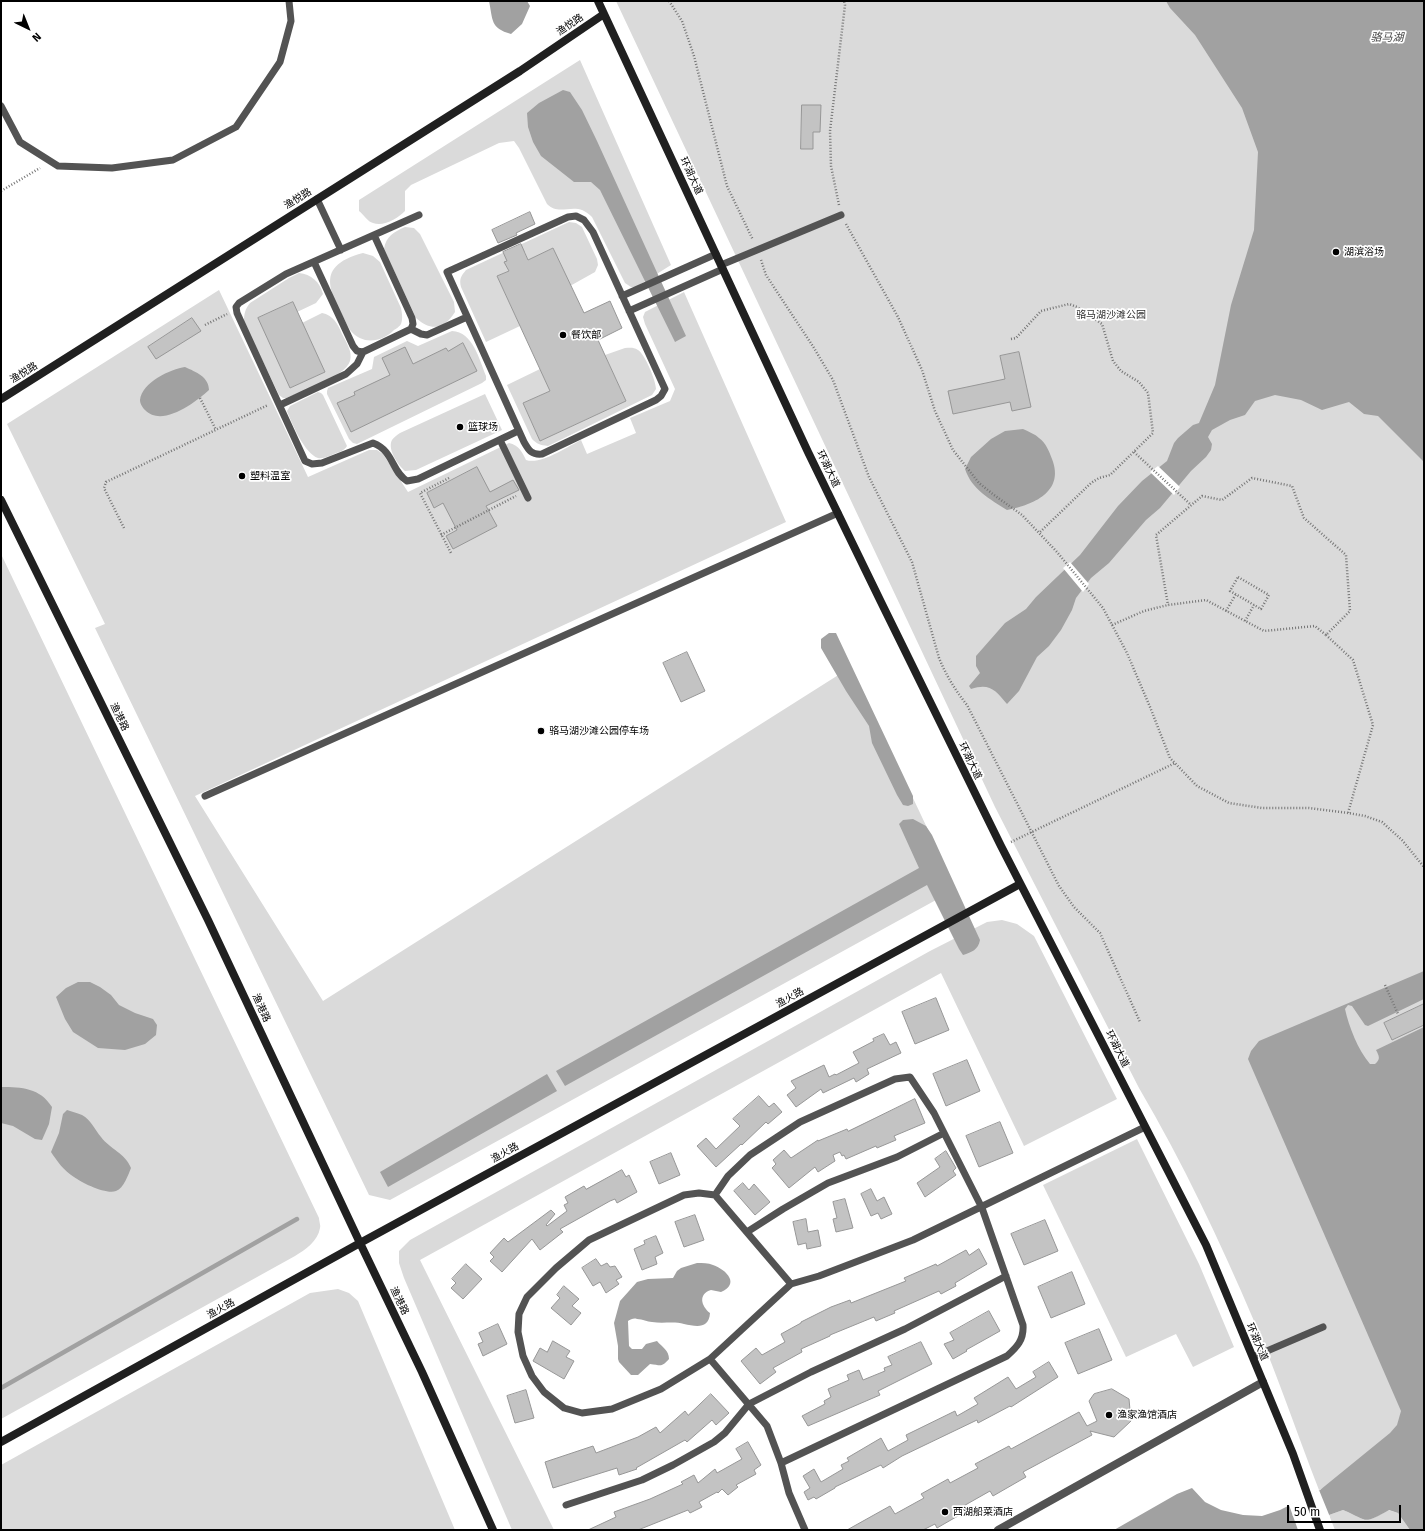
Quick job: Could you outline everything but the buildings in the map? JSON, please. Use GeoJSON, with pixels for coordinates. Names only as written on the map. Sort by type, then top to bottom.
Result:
{"type":"FeatureCollection","features":[{"type":"Feature","properties":{"kind":"street","name":"环湖大道"},"geometry":{"type":"LineString","coordinates":[[598,1],[838,513],[1020,884],[1206,1245],[1293,1454],[1320,1530]]}},
{"type":"Feature","properties":{"kind":"street","name":"渔悦路"},"geometry":{"type":"LineString","coordinates":[[1,399],[520,71],[604,14]]}},
{"type":"Feature","properties":{"kind":"street","name":"渔港路"},"geometry":{"type":"LineString","coordinates":[[1,500],[208,920],[422,1372],[493,1530]]}},
{"type":"Feature","properties":{"kind":"street","name":"渔火路"},"geometry":{"type":"LineString","coordinates":[[1,1442],[360,1243],[1020,884]]}},
{"type":"Feature","properties":{"kind":"street"},"geometry":{"type":"LineString","coordinates":[[998,1530],[1263,1382]]}},
{"type":"Feature","properties":{"kind":"lane"},"geometry":{"type":"LineString","coordinates":[[1,106],[20,142],[58,166],[112,168],[173,160],[236,126],[280,62],[291,21],[290,1]]}},
{"type":"Feature","properties":{"kind":"lane"},"geometry":{"type":"LineString","coordinates":[[317,199],[341,250]]}},
{"type":"Feature","properties":{"kind":"lane"},"geometry":{"type":"LineString","coordinates":[[418,215],[286,274],[239,303],[236,310],[278,403],[305,460],[312,464],[322,464],[372,443],[381,446],[402,478],[408,481],[418,479],[518,431]]}},
{"type":"Feature","properties":{"kind":"lane"},"geometry":{"type":"LineString","coordinates":[[629,311],[757,250],[841,215]]}},
{"type":"Feature","properties":{"kind":"lane"},"geometry":{"type":"LineString","coordinates":[[576,216],[588,224],[629,311],[665,389],[661,396],[656,400],[542,454],[536,454],[529,451],[518,431],[447,272],[568,217],[576,216]]}},
{"type":"Feature","properties":{"kind":"lane"},"geometry":{"type":"LineString","coordinates":[[314,262],[353,346],[357,351],[362,352],[411,329],[413,324],[412,318],[374,235]]}},
{"type":"Feature","properties":{"kind":"lane"},"geometry":{"type":"LineString","coordinates":[[622,296],[716,254]]}},
{"type":"Feature","properties":{"kind":"lane"},"geometry":{"type":"LineString","coordinates":[[411,329],[427,335],[467,317]]}},
{"type":"Feature","properties":{"kind":"lane"},"geometry":{"type":"LineString","coordinates":[[278,403],[346,374],[357,364],[362,352]]}},
{"type":"Feature","properties":{"kind":"lane"},"geometry":{"type":"LineString","coordinates":[[500,440],[527,494]]}},
{"type":"Feature","properties":{"kind":"lane"},"geometry":{"type":"LineString","coordinates":[[205,796],[838,513]]}},
{"type":"Feature","properties":{"kind":"lane"},"geometry":{"type":"LineString","coordinates":[[715,1195],[728,1176],[750,1155],[800,1122],[895,1079],[910,1077],[934,1113],[982,1208],[1023,1325],[1024,1333],[1021,1341],[1007,1356],[781,1463]]}},
{"type":"Feature","properties":{"kind":"lane"},"geometry":{"type":"LineString","coordinates":[[791,1284],[715,1195],[699,1193],[684,1195],[589,1240],[556,1268],[527,1297],[519,1314],[518,1332],[523,1356],[532,1376],[544,1392],[564,1408],[582,1413],[612,1409],[661,1389],[710,1359],[791,1284],[873,1257],[913,1240],[982,1208],[1145,1127]]}},
{"type":"Feature","properties":{"kind":"lane"},"geometry":{"type":"LineString","coordinates":[[747,1232],[828,1183],[897,1157],[944,1133]]}},
{"type":"Feature","properties":{"kind":"lane"},"geometry":{"type":"LineString","coordinates":[[566,1505],[642,1480],[673,1465],[714,1442],[725,1433],[749,1404],[811,1372],[905,1329],[1006,1276]]}},
{"type":"Feature","properties":{"kind":"lane"},"geometry":{"type":"LineString","coordinates":[[1252,1357],[1324,1327]]}},
{"type":"Feature","properties":{"kind":"lane"},"geometry":{"type":"LineString","coordinates":[[710,1359],[767,1426],[781,1463],[789,1493],[805,1530]]}},
{"type":"Feature","properties":{"kind":"path"},"geometry":{"type":"LineString","coordinates":[[669,1],[682,21],[694,56],[727,186],[757,250],[766,275],[833,380],[869,477],[912,562],[939,658],[945,673],[955,690],[967,705],[1059,886],[1074,908],[1100,933],[1140,1022]]}},
{"type":"Feature","properties":{"kind":"path"},"geometry":{"type":"LineString","coordinates":[[844,1],[845,5],[842,37],[830,131],[831,166],[841,215],[898,317],[922,370],[935,411],[953,450],[979,483],[1022,515],[1057,552],[1103,608],[1127,653],[1170,758],[1198,786],[1229,803],[1262,808],[1309,808],[1366,816],[1382,822],[1402,840],[1424,868]]}},
{"type":"Feature","properties":{"kind":"path"},"geometry":{"type":"LineString","coordinates":[[1,191],[51,161]]}},
{"type":"Feature","properties":{"kind":"path"},"geometry":{"type":"LineString","coordinates":[[1011,339],[1016,338],[1041,311],[1069,304],[1077,307],[1102,324],[1113,361],[1121,371],[1139,382],[1148,393],[1153,433],[1110,475],[1099,478],[1091,483],[1039,533]]}},
{"type":"Feature","properties":{"kind":"path"},"geometry":{"type":"LineString","coordinates":[[205,325],[236,310]]}},
{"type":"Feature","properties":{"kind":"path"},"geometry":{"type":"LineString","coordinates":[[200,398],[216,430]]}},
{"type":"Feature","properties":{"kind":"path"},"geometry":{"type":"LineString","coordinates":[[124,528],[104,488],[106,482],[216,430],[278,403]]}},
{"type":"Feature","properties":{"kind":"path"},"geometry":{"type":"LineString","coordinates":[[1134,452],[1191,505]]}},
{"type":"Feature","properties":{"kind":"path"},"geometry":{"type":"LineString","coordinates":[[451,553],[420,493],[455,475]]}},
{"type":"Feature","properties":{"kind":"path"},"geometry":{"type":"LineString","coordinates":[[1168,605],[1156,535],[1202,496],[1222,500],[1252,478],[1292,486],[1304,518],[1346,555],[1350,611],[1326,635]]}},
{"type":"Feature","properties":{"kind":"path"},"geometry":{"type":"LineString","coordinates":[[441,535],[527,494]]}},
{"type":"Feature","properties":{"kind":"path"},"geometry":{"type":"LineString","coordinates":[[1238,577],[1269,595],[1261,609],[1254,605],[1230,591],[1238,577]]}},
{"type":"Feature","properties":{"kind":"path"},"geometry":{"type":"LineString","coordinates":[[1226,611],[1236,594]]}},
{"type":"Feature","properties":{"kind":"path"},"geometry":{"type":"LineString","coordinates":[[1112,625],[1144,611],[1168,605],[1206,600],[1264,630],[1315,626],[1353,660],[1374,725],[1348,813]]}},
{"type":"Feature","properties":{"kind":"path"},"geometry":{"type":"LineString","coordinates":[[1245,621],[1254,605]]}},
{"type":"Feature","properties":{"kind":"path"},"geometry":{"type":"LineString","coordinates":[[1001,846],[1175,763]]}},
{"type":"Feature","properties":{"kind":"path"},"geometry":{"type":"LineString","coordinates":[[1385,985],[1398,1014]]}},
{"type":"Feature","properties":{"kind":"green space","name":"骆马湖沙滩公园"},"geometry":{"type":"Polygon","coordinates":[[[616,1],[1330,1],[1424,212],[1424,1442],[1319,1490],[1263,1342],[1214,1232],[1186,1174],[1139,1088],[995,807],[616,1]]]}},
{"type":"Feature","properties":{"kind":"green space"},"geometry":{"type":"Polygon","coordinates":[[[580,60],[671,265],[636,287],[631,287],[625,283],[592,217],[580,209],[563,210],[552,208],[547,204],[514,141],[499,143],[411,185],[405,191],[405,211],[386,223],[373,223],[367,220],[359,211],[359,200],[580,60]]]}},
{"type":"Feature","properties":{"kind":"green space"},"geometry":{"type":"Polygon","coordinates":[[[569,222],[576,223],[582,227],[597,259],[598,265],[595,272],[570,286],[553,248],[528,260],[525,252],[505,262],[509,271],[497,276],[520,326],[486,342],[461,287],[460,280],[463,274],[466,270],[569,222]]]}},
{"type":"Feature","properties":{"kind":"green space"},"geometry":{"type":"Polygon","coordinates":[[[405,227],[414,228],[420,234],[454,302],[455,312],[451,318],[447,322],[437,327],[427,325],[416,318],[384,249],[391,235],[405,227]]]}},
{"type":"Feature","properties":{"kind":"green space"},"geometry":{"type":"Polygon","coordinates":[[[363,253],[373,256],[380,262],[401,308],[402,322],[399,327],[378,340],[366,340],[360,338],[350,330],[337,306],[330,284],[331,275],[336,266],[347,259],[363,253]]]}},
{"type":"Feature","properties":{"kind":"green space"},"geometry":{"type":"Polygon","coordinates":[[[299,273],[314,279],[320,286],[323,294],[316,303],[297,312],[290,388],[325,372],[302,323],[322,313],[335,320],[349,347],[351,358],[346,367],[332,378],[287,398],[283,398],[279,395],[244,322],[244,316],[250,303],[299,273]]]}},
{"type":"Feature","properties":{"kind":"green space"},"geometry":{"type":"Polygon","coordinates":[[[219,290],[308,477],[369,450],[377,450],[383,454],[408,492],[509,443],[518,447],[526,460],[532,461],[546,458],[581,440],[587,454],[636,433],[630,418],[670,401],[675,389],[643,317],[645,312],[684,292],[786,522],[195,796],[323,1001],[851,667],[956,889],[390,1200],[369,1195],[95,628],[105,624],[7,424],[219,290]]]}},
{"type":"Feature","properties":{"kind":"green space"},"geometry":{"type":"Polygon","coordinates":[[[452,331],[465,336],[470,341],[478,355],[486,376],[486,380],[357,444],[353,443],[349,439],[327,394],[328,388],[372,369],[374,357],[407,341],[418,346],[452,331]]]}},
{"type":"Feature","properties":{"kind":"green space"},"geometry":{"type":"Polygon","coordinates":[[[625,348],[636,349],[641,352],[644,357],[656,385],[656,389],[652,395],[548,446],[535,442],[532,439],[507,385],[540,369],[550,391],[523,403],[540,441],[626,401],[605,355],[625,348]]]}},
{"type":"Feature","properties":{"kind":"green space"},"geometry":{"type":"Polygon","coordinates":[[[318,392],[323,395],[347,446],[341,451],[320,458],[308,451],[296,431],[287,411],[290,406],[318,392]]]}},
{"type":"Feature","properties":{"kind":"green space","name":"篮球场"},"geometry":{"type":"Polygon","coordinates":[[[485,394],[502,430],[416,470],[405,471],[396,461],[392,452],[391,444],[392,440],[400,433],[485,394]]]}},
{"type":"Feature","properties":{"kind":"green space"},"geometry":{"type":"Polygon","coordinates":[[[1,554],[319,1218],[320,1226],[319,1233],[314,1241],[295,1256],[1,1419],[1,554]]]}},
{"type":"Feature","properties":{"kind":"green space"},"geometry":{"type":"Polygon","coordinates":[[[1002,920],[1017,924],[1034,936],[1117,1099],[1024,1146],[941,973],[420,1260],[554,1530],[512,1530],[404,1278],[399,1263],[399,1251],[410,1240],[930,951],[987,922],[1002,920]]]}},
{"type":"Feature","properties":{"kind":"green space"},"geometry":{"type":"Polygon","coordinates":[[[1137,1139],[1199,1264],[1234,1347],[1193,1367],[1176,1334],[1126,1357],[1043,1185],[1137,1139]]]}},
{"type":"Feature","properties":{"kind":"green space"},"geometry":{"type":"Polygon","coordinates":[[[338,1289],[349,1293],[358,1301],[455,1530],[1,1530],[1,1465],[310,1293],[338,1289]]]}},
{"type":"Feature","properties":{"kind":"green space"},"geometry":{"type":"Polygon","coordinates":[[[1343,1510],[1366,1520],[1374,1518],[1388,1510],[1398,1513],[1410,1530],[1335,1530],[1329,1515],[1343,1510]]]}},
{"type":"Feature","properties":{"kind":"water"},"geometry":{"type":"Polygon","coordinates":[[[489,1],[527,1],[530,6],[522,24],[511,34],[504,32],[496,26],[492,18],[489,1]]]}},
{"type":"Feature","properties":{"kind":"water","name":"湖滨浴场"},"geometry":{"type":"Polygon","coordinates":[[[1166,1],[1424,1],[1424,462],[1378,416],[1364,414],[1349,402],[1322,410],[1301,400],[1275,395],[1255,401],[1245,415],[1230,420],[1212,430],[1208,437],[1212,444],[1211,450],[1206,457],[1191,471],[1160,508],[1146,520],[1109,563],[1091,578],[1076,598],[1072,610],[1061,630],[1049,646],[1037,657],[1019,691],[1007,704],[999,695],[988,687],[971,689],[969,686],[980,673],[976,666],[976,656],[1005,623],[1026,609],[1036,597],[1080,555],[1118,506],[1142,481],[1167,461],[1174,443],[1178,438],[1193,425],[1199,423],[1215,385],[1231,305],[1254,230],[1258,152],[1242,108],[1195,35],[1170,8],[1166,1]]]}},
{"type":"Feature","properties":{"kind":"water"},"geometry":{"type":"Polygon","coordinates":[[[563,90],[570,92],[582,110],[686,336],[675,342],[600,190],[591,182],[574,182],[541,156],[533,142],[528,127],[527,113],[539,103],[563,90]]]}},
{"type":"Feature","properties":{"kind":"water"},"geometry":{"type":"Polygon","coordinates":[[[185,367],[204,378],[207,382],[209,390],[188,406],[169,415],[152,415],[145,410],[140,400],[142,393],[151,382],[172,370],[185,367]]]}},
{"type":"Feature","properties":{"kind":"water"},"geometry":{"type":"Polygon","coordinates":[[[1023,429],[1036,435],[1045,445],[1052,459],[1055,470],[1054,480],[1044,495],[1027,505],[1007,510],[982,493],[972,483],[965,469],[971,457],[991,439],[1005,431],[1023,429]]]}},
{"type":"Feature","properties":{"kind":"water"},"geometry":{"type":"Polygon","coordinates":[[[829,633],[836,633],[913,796],[913,804],[908,806],[903,805],[897,795],[872,743],[869,726],[846,691],[821,648],[821,639],[829,633]]]}},
{"type":"Feature","properties":{"kind":"water"},"geometry":{"type":"Polygon","coordinates":[[[913,819],[926,826],[932,835],[980,940],[978,946],[974,950],[963,955],[927,885],[565,1086],[556,1071],[919,868],[899,824],[903,820],[913,819]]]}},
{"type":"Feature","properties":{"kind":"water"},"geometry":{"type":"Polygon","coordinates":[[[1424,971],[1424,999],[1368,1026],[1365,1025],[1352,1006],[1348,1005],[1345,1009],[1354,1038],[1370,1064],[1375,1064],[1379,1059],[1376,1050],[1424,1027],[1424,1530],[1410,1530],[1398,1513],[1389,1510],[1374,1518],[1366,1520],[1343,1510],[1329,1515],[1307,1530],[1114,1530],[1177,1494],[1192,1488],[1205,1502],[1221,1510],[1243,1515],[1262,1516],[1280,1510],[1320,1490],[1390,1433],[1397,1425],[1401,1411],[1248,1059],[1251,1051],[1259,1041],[1424,971]]]}},
{"type":"Feature","properties":{"kind":"water"},"geometry":{"type":"Polygon","coordinates":[[[78,982],[90,982],[111,995],[119,1005],[135,1013],[153,1019],[157,1025],[156,1035],[145,1044],[125,1050],[98,1048],[73,1032],[65,1019],[56,997],[66,988],[78,982]]]}},
{"type":"Feature","properties":{"kind":"water"},"geometry":{"type":"Polygon","coordinates":[[[547,1074],[557,1091],[388,1187],[380,1172],[547,1074]]]}},
{"type":"Feature","properties":{"kind":"water"},"geometry":{"type":"Polygon","coordinates":[[[1,1087],[23,1088],[36,1092],[52,1107],[49,1124],[42,1140],[35,1139],[13,1126],[1,1123],[1,1087]]]}},
{"type":"Feature","properties":{"kind":"water"},"geometry":{"type":"Polygon","coordinates":[[[67,1110],[85,1117],[105,1141],[128,1163],[131,1168],[125,1181],[116,1191],[112,1192],[95,1188],[74,1177],[67,1172],[51,1152],[59,1133],[63,1114],[67,1110]]]}},
{"type":"Feature","properties":{"kind":"water"},"geometry":{"type":"Polygon","coordinates":[[[697,1263],[711,1264],[723,1270],[731,1281],[730,1285],[727,1289],[721,1292],[711,1290],[704,1294],[702,1300],[703,1304],[710,1313],[707,1322],[701,1326],[676,1323],[656,1323],[641,1319],[631,1319],[628,1321],[629,1346],[632,1349],[642,1349],[646,1344],[657,1341],[667,1351],[669,1356],[669,1359],[662,1365],[650,1364],[638,1375],[631,1375],[618,1359],[618,1346],[614,1323],[620,1301],[637,1282],[648,1279],[673,1278],[677,1271],[681,1268],[697,1263]]]}},
{"type":"Feature","properties":{"kind":"pier"},"geometry":{"type":"Polygon","coordinates":[[[1158,466],[1180,487],[1174,495],[1150,472],[1158,466]]]}},
{"type":"Feature","properties":{"kind":"pier"},"geometry":{"type":"Polygon","coordinates":[[[1070,562],[1089,584],[1083,592],[1063,568],[1070,562]]]}},
{"type":"Feature","properties":{"kind":"pier"},"geometry":{"type":"Polygon","coordinates":[[[1319,1490],[1330,1517],[1310,1530],[1298,1530],[1289,1505],[1319,1490]]]}},
{"type":"Feature","properties":{"kind":"waterway"},"geometry":{"type":"LineString","coordinates":[[1,1388],[297,1219]]}},
{"type":"Feature","properties":{"kind":"place","name":"湖滨浴场"},"geometry":{"type":"Point","coordinates":[1336,252]}},
{"type":"Feature","properties":{"kind":"place","name":"餐饮部"},"geometry":{"type":"Point","coordinates":[563,335]}},
{"type":"Feature","properties":{"kind":"place","name":"篮球场"},"geometry":{"type":"Point","coordinates":[460,427]}},
{"type":"Feature","properties":{"kind":"place","name":"塑料温室"},"geometry":{"type":"Point","coordinates":[242,476]}},
{"type":"Feature","properties":{"kind":"place","name":"骆马湖沙滩公园停车场"},"geometry":{"type":"Point","coordinates":[541,731]}},
{"type":"Feature","properties":{"kind":"place","name":"渔家渔馆酒店"},"geometry":{"type":"Point","coordinates":[1109,1415]}},
{"type":"Feature","properties":{"kind":"place","name":"西湖船菜酒店"},"geometry":{"type":"Point","coordinates":[945,1512]}},
{"type":"Feature","properties":{"kind":"water label","name":"骆马湖"},"geometry":{"type":"Point","coordinates":[1387,38]}}]}
